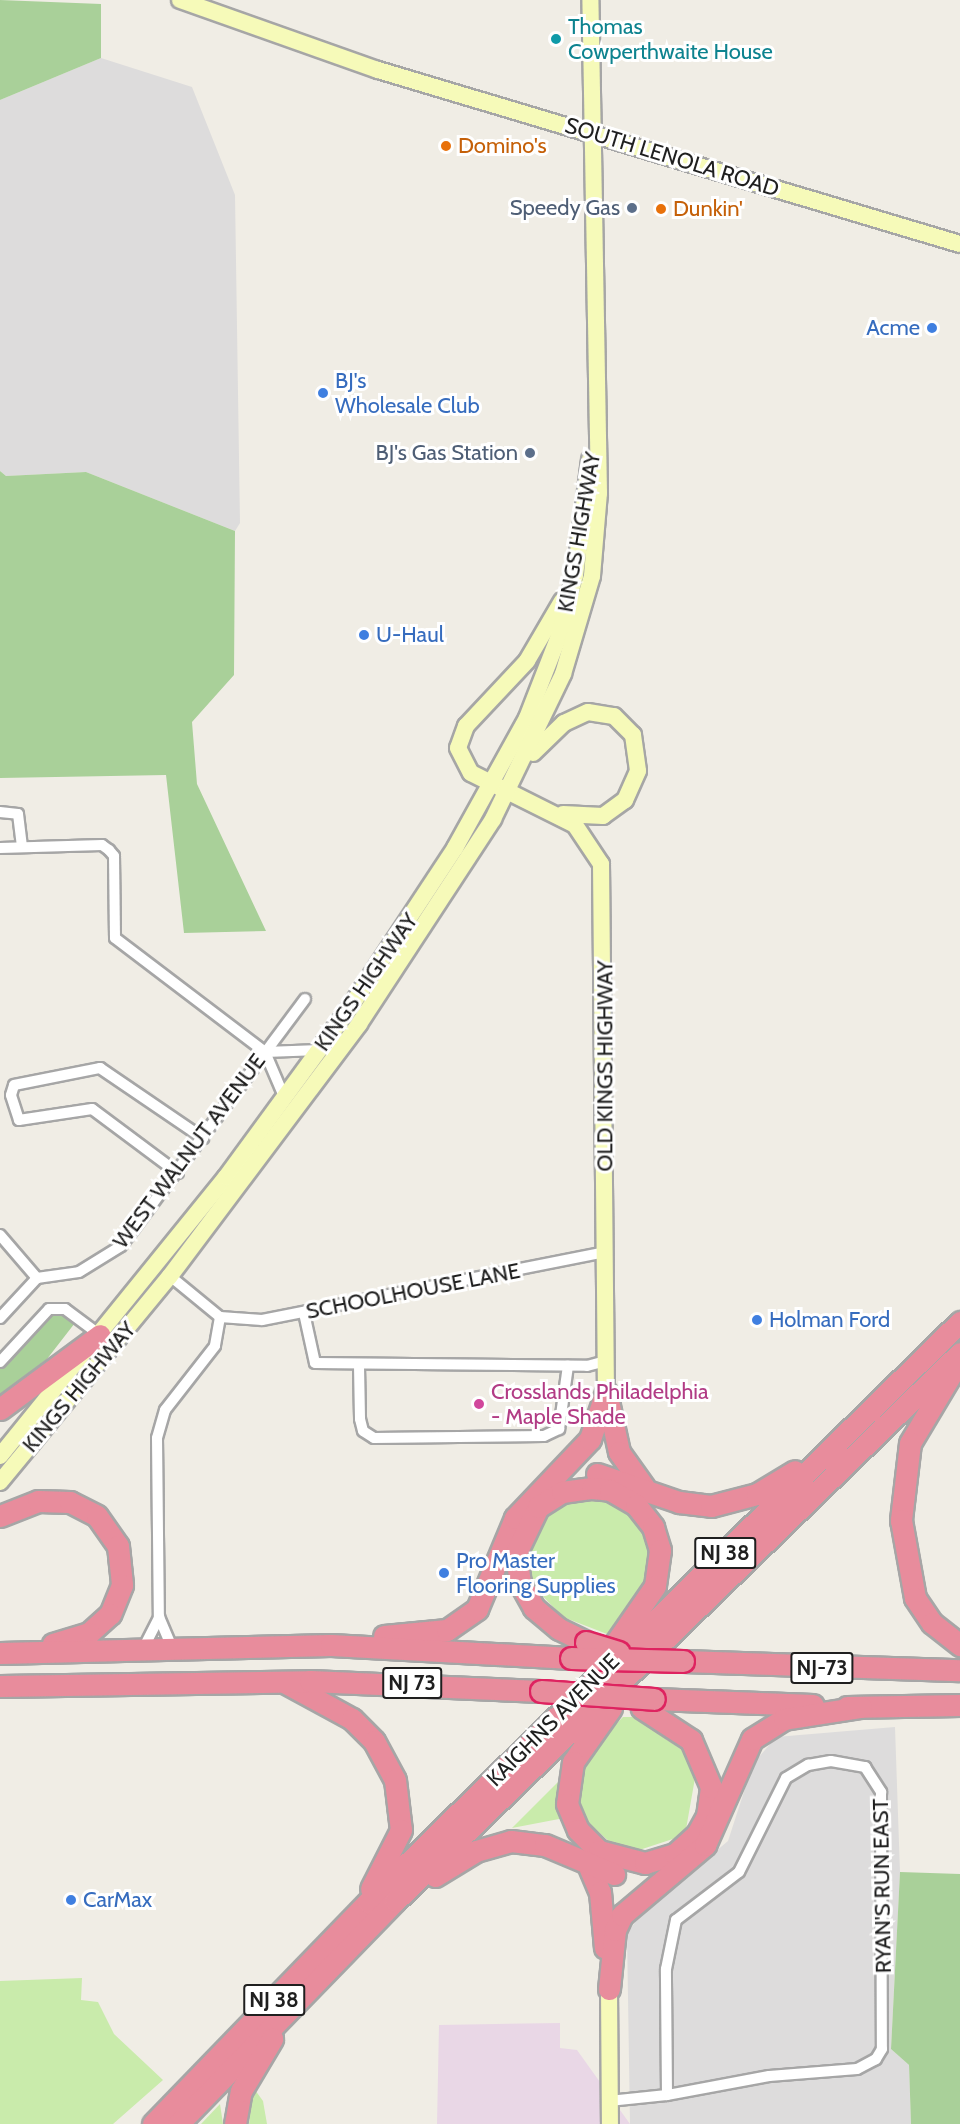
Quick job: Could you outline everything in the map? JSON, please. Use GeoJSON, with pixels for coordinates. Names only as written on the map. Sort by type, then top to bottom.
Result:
{"type":"FeatureCollection","features":[{"type":"Feature","properties":{"kind":"highway","name":"KAIGHNS AVENUE"},"geometry":{"type":"LineString","coordinates":[[153,2124],[368,1902],[598,1686],[960,1322]]}},
{"type":"Feature","properties":{"kind":"highway"},"geometry":{"type":"LineString","coordinates":[[0,1409],[63,1357],[100,1335]]}},
{"type":"Feature","properties":{"kind":"highway"},"geometry":{"type":"LineString","coordinates":[[960,1354],[910,1443],[901,1503],[903,1551],[915,1598],[932,1623],[960,1645]]}},
{"type":"Feature","properties":{"kind":"highway","name":"KAIGHNS AVENUE"},"geometry":{"type":"LineString","coordinates":[[177,2124],[395,1901],[630,1668],[960,1354]]}},
{"type":"Feature","properties":{"kind":"highway"},"geometry":{"type":"LineString","coordinates":[[606,1392],[619,1452],[644,1487]]}},
{"type":"Feature","properties":{"kind":"highway"},"geometry":{"type":"LineString","coordinates":[[331,1645],[360,1637],[439,1632],[464,1622],[488,1592],[515,1518],[540,1487],[590,1438],[606,1392]]}},
{"type":"Feature","properties":{"kind":"highway"},"geometry":{"type":"LineString","coordinates":[[540,1487],[588,1474],[644,1487],[690,1504],[734,1503],[779,1483],[854,1429]]}},
{"type":"Feature","properties":{"kind":"highway"},"geometry":{"type":"LineString","coordinates":[[630,1668],[573,1762],[567,1794],[573,1822],[591,1846],[635,1863],[665,1858],[683,1848],[703,1825],[711,1797],[706,1766],[691,1740],[648,1703],[598,1686],[651,1594],[661,1559],[656,1534],[636,1505],[592,1488],[562,1492],[538,1507],[516,1553],[520,1582],[534,1608],[559,1629],[586,1642],[630,1668]]}},
{"type":"Feature","properties":{"kind":"highway"},"geometry":{"type":"LineString","coordinates":[[0,1516],[38,1501],[80,1506],[114,1537],[123,1574],[115,1605],[89,1633],[0,1653]]}},
{"type":"Feature","properties":{"kind":"highway","name":"NJ 73"},"geometry":{"type":"LineString","coordinates":[[0,1653],[331,1645],[571,1658],[630,1668]]}},
{"type":"Feature","properties":{"kind":"highway","name":"NJ-73"},"geometry":{"type":"LineString","coordinates":[[630,1668],[683,1661],[960,1670]]}},
{"type":"Feature","properties":{"kind":"highway"},"geometry":{"type":"LineString","coordinates":[[283,1681],[352,1719],[374,1741],[395,1780],[401,1830],[372,1885],[368,1902]]}},
{"type":"Feature","properties":{"kind":"highway","name":"NJ 73"},"geometry":{"type":"LineString","coordinates":[[0,1686],[98,1687],[283,1681],[541,1691],[598,1686]]}},
{"type":"Feature","properties":{"kind":"highway"},"geometry":{"type":"LineString","coordinates":[[0,1700],[98,1687]]}},
{"type":"Feature","properties":{"kind":"highway","name":"NJ-73"},"geometry":{"type":"LineString","coordinates":[[648,1703],[861,1707],[960,1705]]}},
{"type":"Feature","properties":{"kind":"highway"},"geometry":{"type":"LineString","coordinates":[[609,1989],[615,1930],[622,1915],[682,1866],[711,1836],[741,1755],[758,1733],[784,1719],[861,1707]]}},
{"type":"Feature","properties":{"kind":"highway"},"geometry":{"type":"LineString","coordinates":[[395,1901],[464,1857],[500,1844],[545,1845],[587,1862],[637,1876],[682,1866]]}},
{"type":"Feature","properties":{"kind":"highway"},"geometry":{"type":"LineString","coordinates":[[587,1862],[601,1901],[609,1989]]}},
{"type":"Feature","properties":{"kind":"highway"},"geometry":{"type":"LineString","coordinates":[[235,2124],[241,2091],[269,2048],[277,2022]]}},
{"type":"Feature","properties":{"kind":"highway"},"geometry":{"type":"LineString","coordinates":[[137,2124],[179,2097]]}},
{"type":"Feature","properties":{"kind":"main road","name":"SOUTH LENOLA ROAD"},"geometry":{"type":"LineString","coordinates":[[180,0],[378,70],[960,244]]}},
{"type":"Feature","properties":{"kind":"main road","name":"KINGS HIGHWAY"},"geometry":{"type":"LineString","coordinates":[[522,764],[582,624],[598,516],[595,439],[590,0]]}},
{"type":"Feature","properties":{"kind":"main road","name":"KINGS HIGHWAY"},"geometry":{"type":"LineString","coordinates":[[0,1456],[100,1335],[285,1099],[421,903],[492,783],[540,689],[574,579],[595,439]]}},
{"type":"Feature","properties":{"kind":"main road","name":"OLD KINGS HIGHWAY"},"geometry":{"type":"LineString","coordinates":[[574,579],[527,661],[461,732],[463,763],[492,783],[558,814],[588,837],[602,874],[606,1392]]}},
{"type":"Feature","properties":{"kind":"main road"},"geometry":{"type":"LineString","coordinates":[[508,790],[522,764],[580,714],[605,713],[628,728],[639,761],[625,800],[603,816],[558,814]]}},
{"type":"Feature","properties":{"kind":"main road","name":"KINGS HIGHWAY"},"geometry":{"type":"LineString","coordinates":[[0,1482],[170,1276],[359,1024],[446,896],[508,790]]}},
{"type":"Feature","properties":{"kind":"main road"},"geometry":{"type":"LineString","coordinates":[[609,1989],[609,2124]]}},
{"type":"Feature","properties":{"kind":"street"},"geometry":{"type":"LineString","coordinates":[[0,812],[18,814],[22,847]]}},
{"type":"Feature","properties":{"kind":"street"},"geometry":{"type":"LineString","coordinates":[[0,848],[102,845],[109,850],[114,856],[114,938],[265,1052],[285,1099]]}},
{"type":"Feature","properties":{"kind":"street","name":"WEST WALNUT AVENUE"},"geometry":{"type":"LineString","coordinates":[[37,1278],[79,1272],[102,1261],[121,1246],[178,1173],[305,999]]}},
{"type":"Feature","properties":{"kind":"street"},"geometry":{"type":"LineString","coordinates":[[265,1052],[320,1050]]}},
{"type":"Feature","properties":{"kind":"street"},"geometry":{"type":"LineString","coordinates":[[178,1173],[92,1109],[18,1120],[11,1095],[14,1085],[100,1068],[203,1138]]}},
{"type":"Feature","properties":{"kind":"street"},"geometry":{"type":"LineString","coordinates":[[0,1235],[37,1278],[9,1304],[0,1318]]}},
{"type":"Feature","properties":{"kind":"street","name":"SCHOOLHOUSE LANE"},"geometry":{"type":"LineString","coordinates":[[220,1317],[240,1322],[304,1313],[606,1252]]}},
{"type":"Feature","properties":{"kind":"street"},"geometry":{"type":"LineString","coordinates":[[170,1276],[220,1317],[215,1346],[174,1396],[159,1424],[159,1617],[172,1648]]}},
{"type":"Feature","properties":{"kind":"street"},"geometry":{"type":"LineString","coordinates":[[0,1295],[9,1304]]}},
{"type":"Feature","properties":{"kind":"street"},"geometry":{"type":"LineString","coordinates":[[0,1362],[49,1309],[65,1309],[100,1335]]}},
{"type":"Feature","properties":{"kind":"street"},"geometry":{"type":"LineString","coordinates":[[304,1313],[315,1363],[359,1366],[568,1366],[606,1361]]}},
{"type":"Feature","properties":{"kind":"street"},"geometry":{"type":"LineString","coordinates":[[359,1366],[360,1419],[363,1431],[374,1438],[544,1436],[559,1429],[568,1366]]}},
{"type":"Feature","properties":{"kind":"street"},"geometry":{"type":"LineString","coordinates":[[143,1649],[159,1617]]}},
{"type":"Feature","properties":{"kind":"street","name":"RYAN'S RUN EAST"},"geometry":{"type":"LineString","coordinates":[[609,2100],[667,2095],[769,2076],[857,2070],[876,2059],[885,2021],[882,1804],[879,1782],[865,1767],[831,1761],[808,1765],[786,1778],[739,1872],[676,1920],[666,1969],[667,2095]]}},
{"type":"Feature","properties":{"kind":"shaded area"},"geometry":{"type":"Polygon","coordinates":[[[101,58],[192,87],[235,195],[240,523],[235,531],[86,472],[6,476],[0,471],[0,100],[101,58]]]}},
{"type":"Feature","properties":{"kind":"shaded area"},"geometry":{"type":"Polygon","coordinates":[[[895,1727],[900,1872],[891,2049],[909,2065],[911,2124],[630,2124],[627,1934],[640,1915],[728,1841],[753,1764],[776,1737],[895,1727]]]}},
{"type":"Feature","properties":{"kind":"shaded area"},"geometry":{"type":"Polygon","coordinates":[[[560,2023],[560,2048],[577,2050],[630,2124],[437,2124],[439,2025],[560,2023]]]}},
{"type":"Feature","properties":{"kind":"green space"},"geometry":{"type":"Polygon","coordinates":[[[0,0],[101,4],[101,58],[0,100],[0,0]]]}},
{"type":"Feature","properties":{"kind":"green space"},"geometry":{"type":"Polygon","coordinates":[[[0,471],[6,476],[86,472],[235,531],[234,675],[192,722],[197,784],[266,931],[184,933],[166,775],[0,778],[0,471]]]}},
{"type":"Feature","properties":{"kind":"green space"},"geometry":{"type":"Polygon","coordinates":[[[67,1310],[78,1319],[47,1359],[18,1382],[22,1390],[0,1417],[0,1351],[39,1312],[67,1310]]]}},
{"type":"Feature","properties":{"kind":"green space"},"geometry":{"type":"Polygon","coordinates":[[[572,1496],[629,1505],[654,1544],[645,1594],[607,1634],[563,1617],[528,1581],[535,1521],[572,1496]]]}},
{"type":"Feature","properties":{"kind":"green space"},"geometry":{"type":"Polygon","coordinates":[[[623,1717],[634,1717],[698,1761],[685,1835],[624,1855],[580,1815],[512,1828],[623,1717]]]}},
{"type":"Feature","properties":{"kind":"green space"},"geometry":{"type":"Polygon","coordinates":[[[900,1872],[960,1874],[960,2124],[911,2124],[909,2065],[891,2049],[900,1872]]]}},
{"type":"Feature","properties":{"kind":"green space"},"geometry":{"type":"Polygon","coordinates":[[[82,1978],[81,2000],[98,2002],[114,2034],[163,2080],[113,2124],[0,2124],[0,1981],[82,1978]]]}},
{"type":"Feature","properties":{"kind":"green space"},"geometry":{"type":"Polygon","coordinates":[[[253,2087],[263,2101],[267,2124],[249,2124],[253,2087]]]}},
{"type":"Feature","properties":{"kind":"green space"},"geometry":{"type":"Polygon","coordinates":[[[220,2104],[223,2124],[201,2124],[220,2104]]]}},
{"type":"Feature","properties":{"kind":"place","name":"Thomas Cowperthwaite House"},"geometry":{"type":"Point","coordinates":[556,39]}},
{"type":"Feature","properties":{"kind":"place","name":"Domino's"},"geometry":{"type":"Point","coordinates":[446,146]}},
{"type":"Feature","properties":{"kind":"place","name":"Speedy Gas"},"geometry":{"type":"Point","coordinates":[632,208]}},
{"type":"Feature","properties":{"kind":"place","name":"Dunkin'"},"geometry":{"type":"Point","coordinates":[661,209]}},
{"type":"Feature","properties":{"kind":"place","name":"Acme"},"geometry":{"type":"Point","coordinates":[932,328]}},
{"type":"Feature","properties":{"kind":"place","name":"BJ's Wholesale Club"},"geometry":{"type":"Point","coordinates":[323,393]}},
{"type":"Feature","properties":{"kind":"place","name":"BJ's Gas Station"},"geometry":{"type":"Point","coordinates":[530,453]}},
{"type":"Feature","properties":{"kind":"place","name":"U-Haul"},"geometry":{"type":"Point","coordinates":[364,635]}},
{"type":"Feature","properties":{"kind":"place","name":"Holman Ford"},"geometry":{"type":"Point","coordinates":[757,1320]}},
{"type":"Feature","properties":{"kind":"place","name":"Crosslands Philadelphia - Maple Shade"},"geometry":{"type":"Point","coordinates":[479,1404]}},
{"type":"Feature","properties":{"kind":"place","name":"Pro Master Flooring Supplies"},"geometry":{"type":"Point","coordinates":[444,1573]}},
{"type":"Feature","properties":{"kind":"place","name":"CarMax"},"geometry":{"type":"Point","coordinates":[71,1900]}}]}
